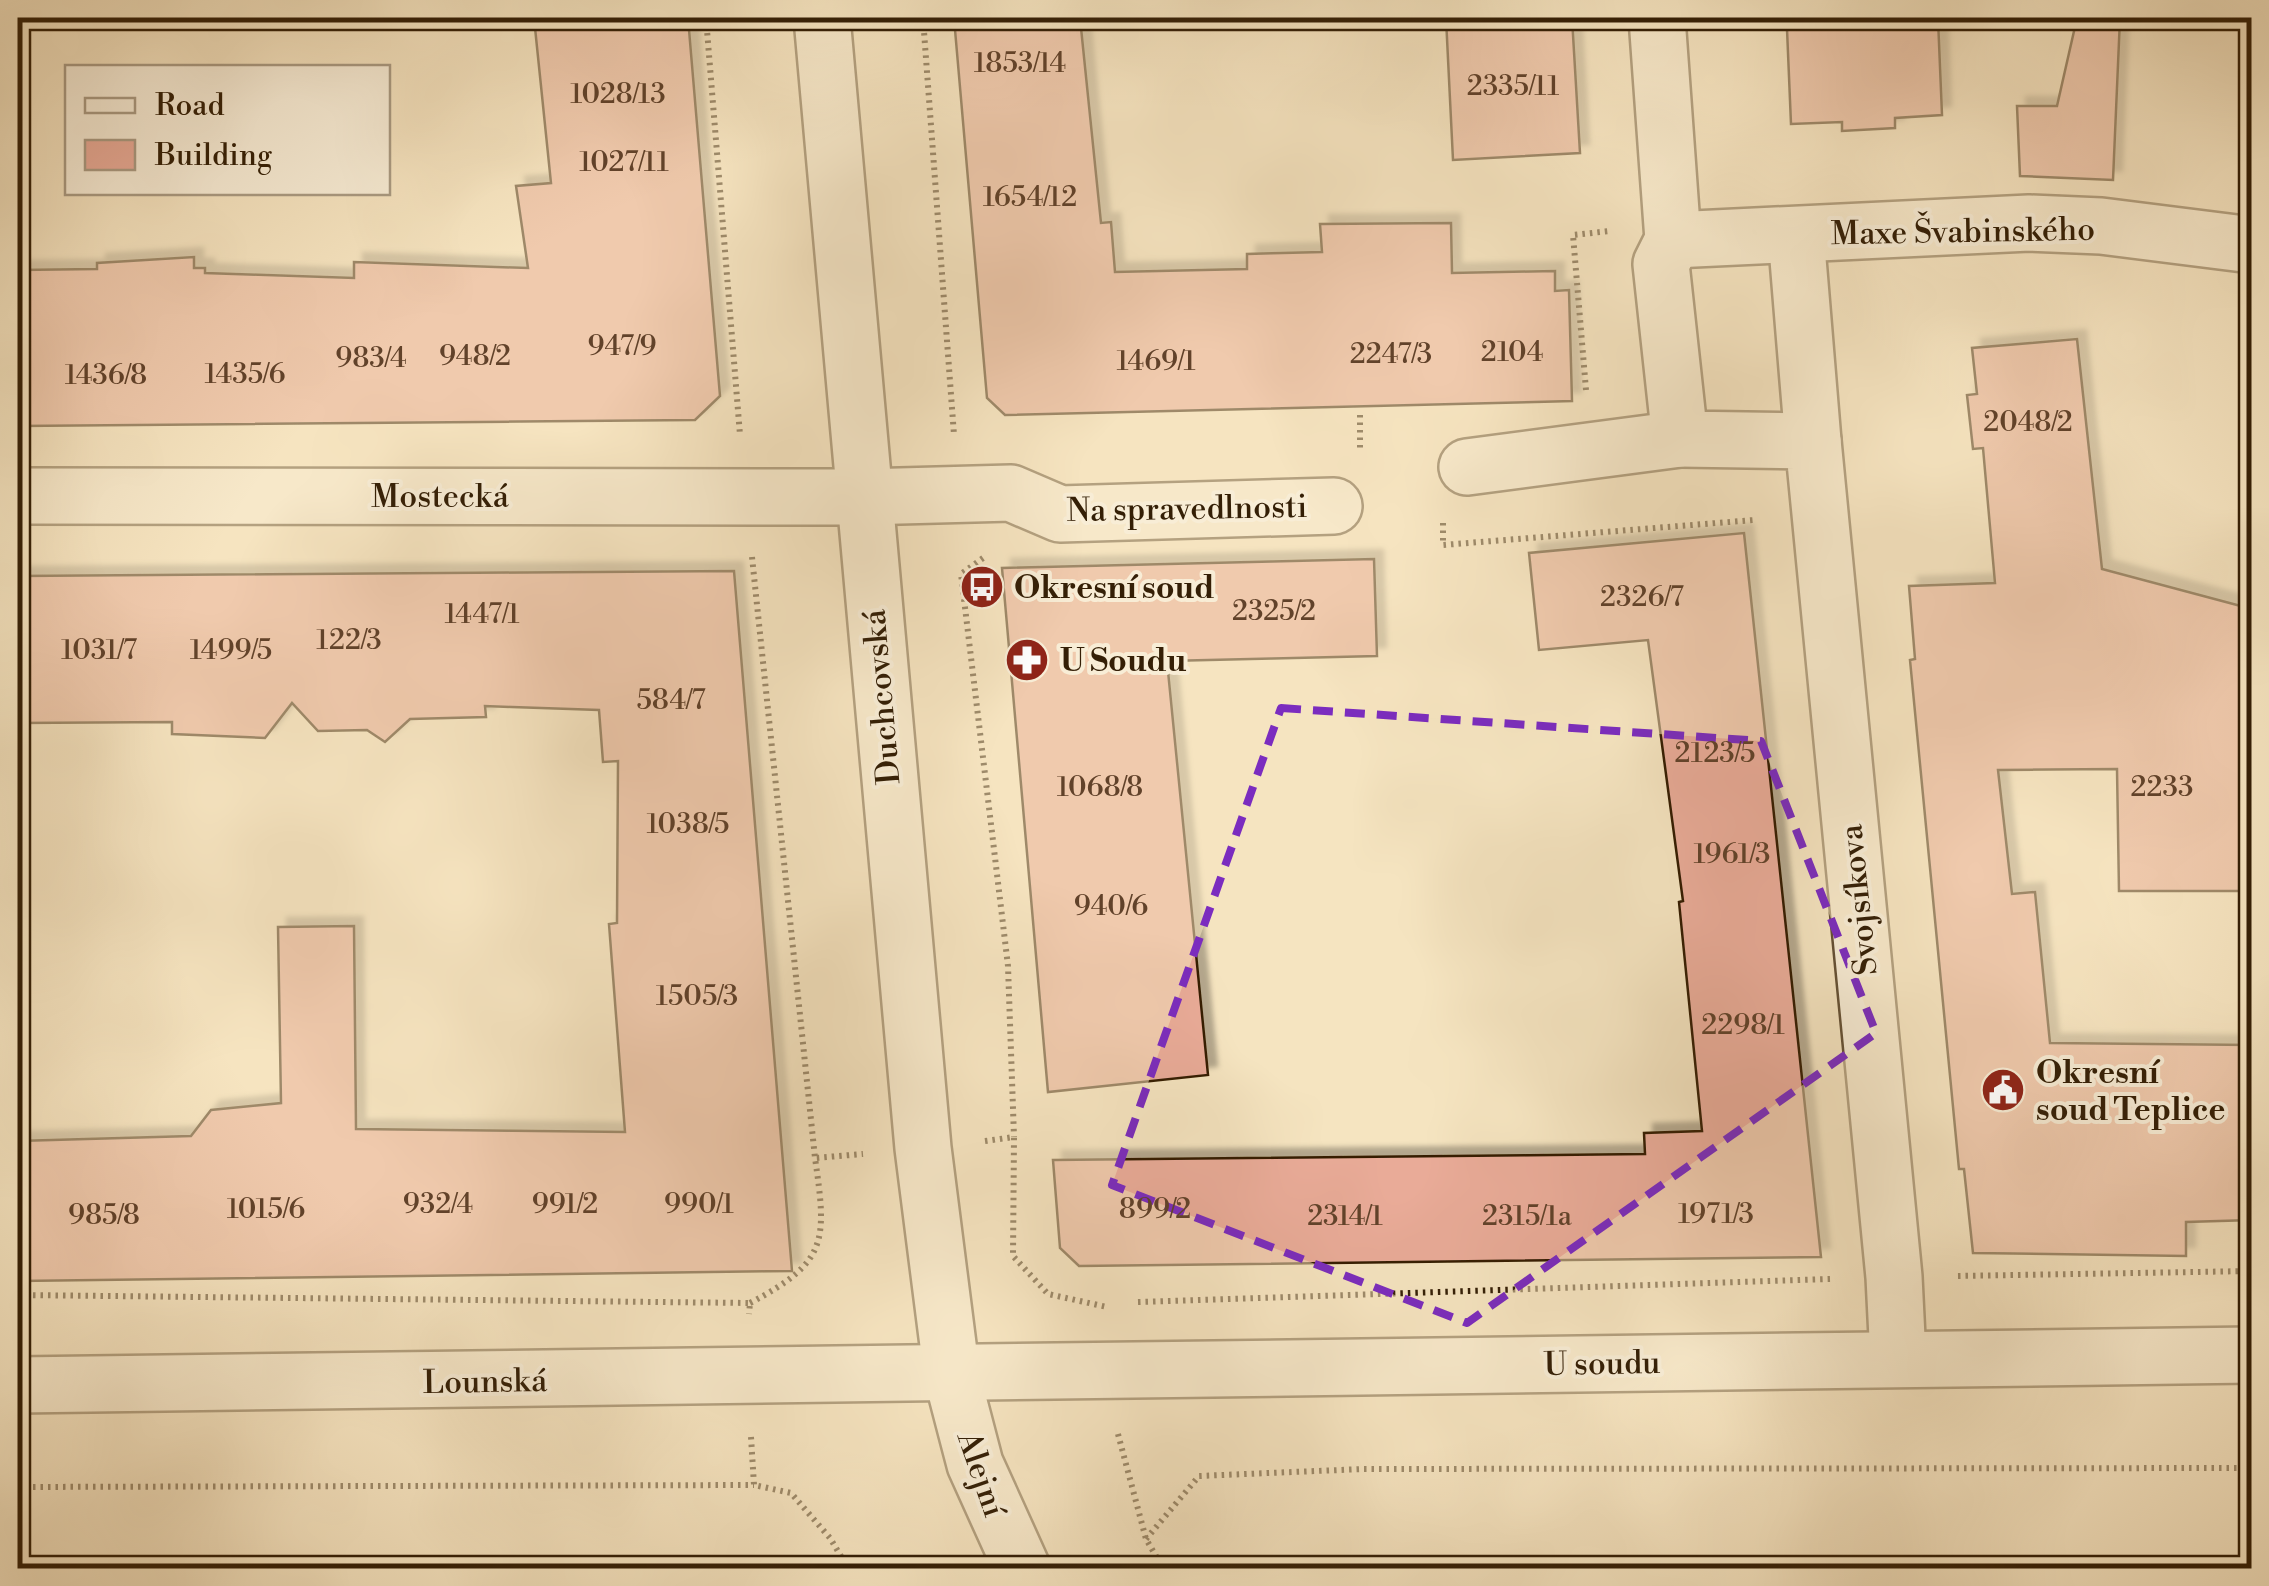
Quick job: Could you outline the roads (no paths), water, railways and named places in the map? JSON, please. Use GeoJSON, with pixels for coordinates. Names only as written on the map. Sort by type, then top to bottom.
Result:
{"type":"FeatureCollection","features":[{"type":"Feature","properties":{"kind":"street","name":"Duchcovská"},"geometry":{"type":"LineString","coordinates":[[822,18],[922,1129],[952,1376]]}},
{"type":"Feature","properties":{"kind":"street"},"geometry":{"type":"LineString","coordinates":[[1657,18],[1674,240],[1661,264],[1680,439]]}},
{"type":"Feature","properties":{"kind":"street","name":"Maxe Švabinského"},"geometry":{"type":"LineString","coordinates":[[1674,240],[2029,222],[2101,226],[2252,246]]}},
{"type":"Feature","properties":{"kind":"street","name":"Svojsíkova"},"geometry":{"type":"LineString","coordinates":[[1796,235],[1894,1277],[1898,1358]]}},
{"type":"Feature","properties":{"kind":"street"},"geometry":{"type":"LineString","coordinates":[[1455,489],[1680,439],[1813,441]]}},
{"type":"Feature","properties":{"kind":"street","name":"Na spravedlnosti"},"geometry":{"type":"LineString","coordinates":[[863,497],[1011,492],[1060,514],[1334,506]]}},
{"type":"Feature","properties":{"kind":"street","name":"Mostecká"},"geometry":{"type":"LineString","coordinates":[[18,496],[863,497]]}},
{"type":"Feature","properties":{"kind":"street","name":"U soudu"},"geometry":{"type":"LineString","coordinates":[[952,1376],[2252,1355]]}},
{"type":"Feature","properties":{"kind":"street","name":"Lounská"},"geometry":{"type":"LineString","coordinates":[[18,1385],[952,1376]]}},
{"type":"Feature","properties":{"kind":"street","name":"Alejní"},"geometry":{"type":"LineString","coordinates":[[952,1376],[974,1464],[1022,1568]]}},
{"type":"Feature","properties":{"kind":"place","name":"Okresní soud"},"geometry":{"type":"Point","coordinates":[982,587]}},
{"type":"Feature","properties":{"kind":"place","name":"U Soudu"},"geometry":{"type":"Point","coordinates":[1027,660]}},
{"type":"Feature","properties":{"kind":"place","name":"Okresní soud Teplice"},"geometry":{"type":"Point","coordinates":[2003,1090]}}]}
